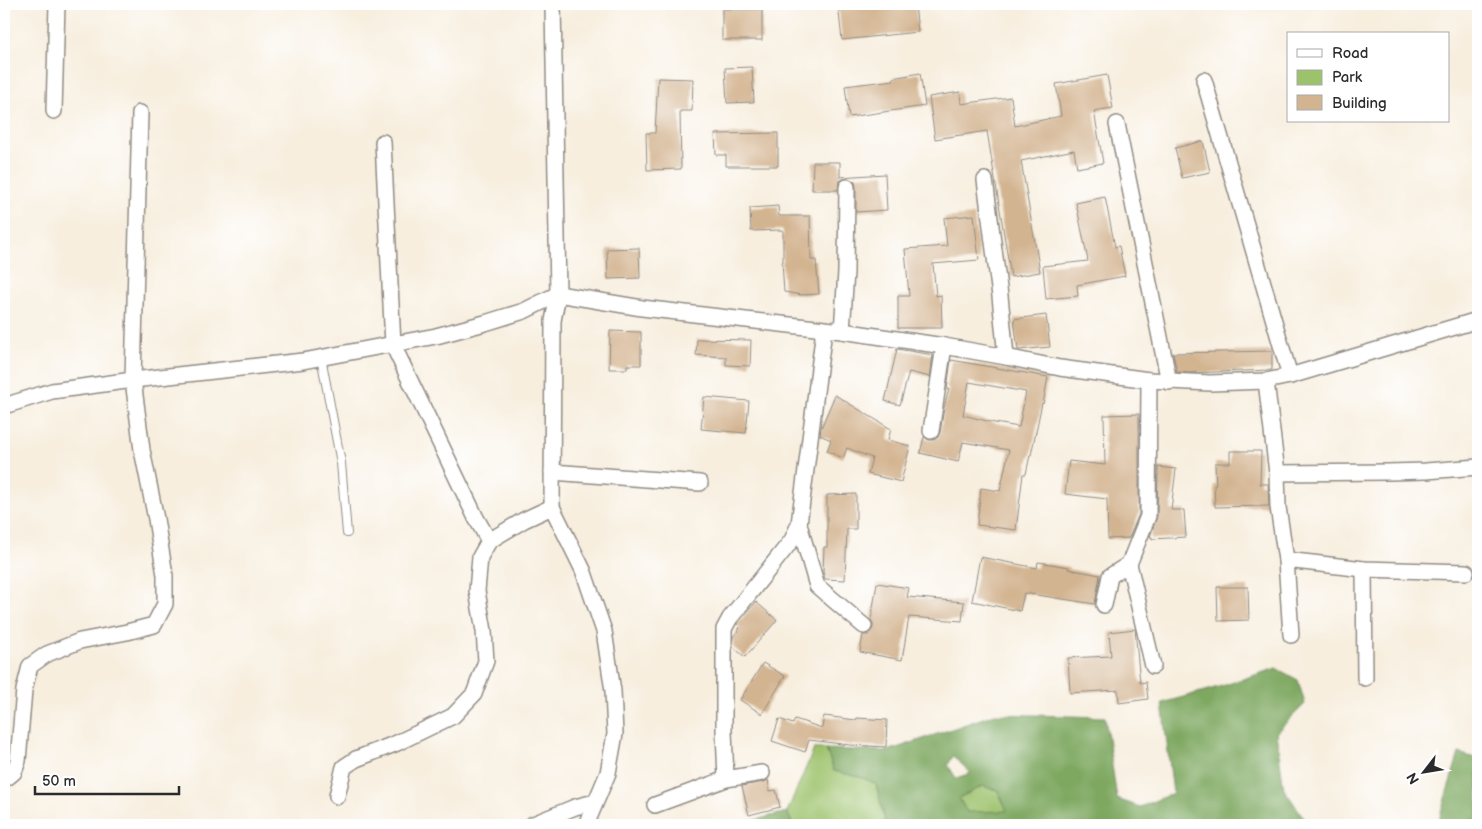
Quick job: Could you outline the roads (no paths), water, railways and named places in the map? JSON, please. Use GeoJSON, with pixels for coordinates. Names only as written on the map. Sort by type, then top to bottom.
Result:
{"type":"FeatureCollection","features":[{"type":"Feature","properties":{"kind":"street"},"geometry":{"type":"LineString","coordinates":[[54,111],[57,4]]}},
{"type":"Feature","properties":{"kind":"street"},"geometry":{"type":"LineString","coordinates":[[553,4],[558,294],[553,321],[552,507],[583,570],[604,631],[613,691],[614,734],[608,773],[586,825]]}},
{"type":"Feature","properties":{"kind":"street"},"geometry":{"type":"LineString","coordinates":[[1204,80],[1290,376]]}},
{"type":"Feature","properties":{"kind":"street"},"geometry":{"type":"LineString","coordinates":[[4,779],[14,772],[18,761],[24,690],[30,666],[47,654],[80,642],[154,624],[165,604],[165,575],[142,450],[133,380],[140,113]]}},
{"type":"Feature","properties":{"kind":"street"},"geometry":{"type":"LineString","coordinates":[[1117,124],[1169,382]]}},
{"type":"Feature","properties":{"kind":"street"},"geometry":{"type":"LineString","coordinates":[[383,142],[392,345],[476,518],[489,540]]}},
{"type":"Feature","properties":{"kind":"street"},"geometry":{"type":"LineString","coordinates":[[985,180],[1006,357]]}},
{"type":"Feature","properties":{"kind":"street"},"geometry":{"type":"LineString","coordinates":[[842,331],[846,272],[847,187]]}},
{"type":"Feature","properties":{"kind":"street"},"geometry":{"type":"LineString","coordinates":[[4,406],[52,391],[321,357],[392,345],[485,323],[524,311],[558,294],[642,308],[842,331],[944,346],[1060,368],[1169,382],[1266,381],[1290,376],[1478,320]]}},
{"type":"Feature","properties":{"kind":"street"},"geometry":{"type":"LineString","coordinates":[[726,780],[724,628],[792,540],[799,524],[824,330]]}},
{"type":"Feature","properties":{"kind":"street"},"geometry":{"type":"LineString","coordinates":[[931,431],[944,346]]}},
{"type":"Feature","properties":{"kind":"street"},"geometry":{"type":"LineString","coordinates":[[1149,380],[1148,516],[1129,564],[1153,666]]}},
{"type":"Feature","properties":{"kind":"street"},"geometry":{"type":"LineString","coordinates":[[1266,381],[1277,472],[1278,507],[1286,560],[1291,635]]}},
{"type":"Feature","properties":{"kind":"street"},"geometry":{"type":"LineString","coordinates":[[1277,472],[1426,471],[1478,466]]}},
{"type":"Feature","properties":{"kind":"street"},"geometry":{"type":"LineString","coordinates":[[552,472],[700,483]]}},
{"type":"Feature","properties":{"kind":"street"},"geometry":{"type":"LineString","coordinates":[[337,796],[344,767],[356,759],[397,743],[453,716],[474,694],[486,661],[484,630],[477,591],[480,557],[489,540],[552,507]]}},
{"type":"Feature","properties":{"kind":"street"},"geometry":{"type":"LineString","coordinates":[[799,524],[817,586],[864,626]]}},
{"type":"Feature","properties":{"kind":"street"},"geometry":{"type":"LineString","coordinates":[[1286,560],[1364,569],[1466,572]]}},
{"type":"Feature","properties":{"kind":"street"},"geometry":{"type":"LineString","coordinates":[[1104,605],[1110,576],[1129,564]]}},
{"type":"Feature","properties":{"kind":"street"},"geometry":{"type":"LineString","coordinates":[[1364,569],[1365,678]]}},
{"type":"Feature","properties":{"kind":"street"},"geometry":{"type":"LineString","coordinates":[[655,805],[726,780],[762,773]]}},
{"type":"Feature","properties":{"kind":"street"},"geometry":{"type":"LineString","coordinates":[[531,825],[574,807],[595,802]]}},
{"type":"Feature","properties":{"kind":"lane"},"geometry":{"type":"LineString","coordinates":[[321,357],[341,463],[347,533]]}}]}
